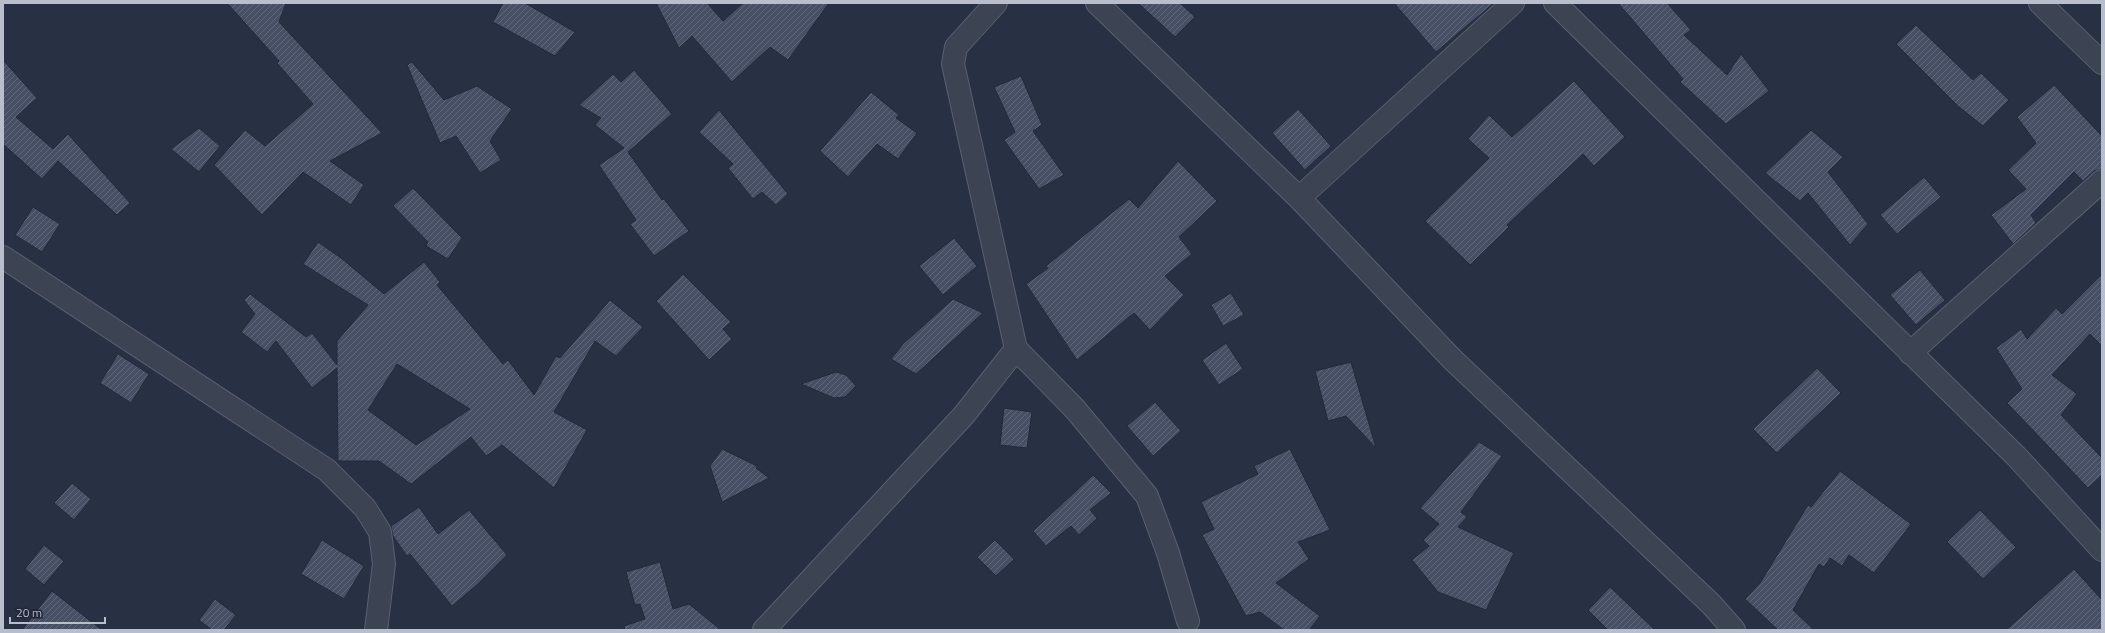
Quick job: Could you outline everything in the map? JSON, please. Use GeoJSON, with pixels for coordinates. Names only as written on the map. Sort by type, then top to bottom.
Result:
{"type":"FeatureCollection","features":[{"type":"Feature","properties":{"kind":"street"},"geometry":{"type":"LineString","coordinates":[[996,3],[956,47],[953,64],[1016,349],[1075,409],[1128,471],[1147,496],[1168,553],[1188,621]]}},
{"type":"Feature","properties":{"kind":"street"},"geometry":{"type":"LineString","coordinates":[[1097,3],[1299,198],[1452,359],[1711,604],[1734,630]]}},
{"type":"Feature","properties":{"kind":"street"},"geometry":{"type":"LineString","coordinates":[[1299,198],[1513,3]]}},
{"type":"Feature","properties":{"kind":"street"},"geometry":{"type":"LineString","coordinates":[[1555,3],[2017,457],[2102,550]]}},
{"type":"Feature","properties":{"kind":"street"},"geometry":{"type":"LineString","coordinates":[[2040,3],[2102,63]]}},
{"type":"Feature","properties":{"kind":"street"},"geometry":{"type":"LineString","coordinates":[[1910,353],[2102,181]]}},
{"type":"Feature","properties":{"kind":"street"},"geometry":{"type":"LineString","coordinates":[[3,257],[327,470],[365,508],[380,532],[384,564],[376,630]]}},
{"type":"Feature","properties":{"kind":"street"},"geometry":{"type":"LineString","coordinates":[[764,630],[964,415],[1016,349]]}},
{"type":"Feature","properties":{"kind":"building"},"geometry":{"type":"Polygon","coordinates":[[[227,3],[286,3],[279,22],[382,133],[330,161],[364,185],[351,205],[303,172],[262,215],[214,165],[245,130],[265,146],[313,104],[277,63],[279,61],[227,3]]]}},
{"type":"Feature","properties":{"kind":"building"},"geometry":{"type":"Polygon","coordinates":[[[503,3],[525,3],[575,32],[555,56],[493,22],[503,3]]]}},
{"type":"Feature","properties":{"kind":"building"},"geometry":{"type":"Polygon","coordinates":[[[656,3],[707,3],[723,21],[743,3],[829,3],[788,60],[770,47],[732,82],[692,36],[679,48],[656,3]]]}},
{"type":"Feature","properties":{"kind":"building"},"geometry":{"type":"Polygon","coordinates":[[[1138,3],[1180,3],[1195,17],[1175,37],[1138,3]]]}},
{"type":"Feature","properties":{"kind":"building"},"geometry":{"type":"Polygon","coordinates":[[[1394,3],[1494,3],[1436,52],[1394,3]]]}},
{"type":"Feature","properties":{"kind":"building"},"geometry":{"type":"Polygon","coordinates":[[[1618,3],[1667,3],[1691,30],[1684,35],[1727,75],[1741,54],[1769,91],[1726,124],[1680,82],[1683,79],[1618,3]]]}},
{"type":"Feature","properties":{"kind":"building"},"geometry":{"type":"Polygon","coordinates":[[[1916,25],[1973,80],[1981,73],[2009,100],[1983,126],[1958,106],[1896,44],[1916,25]]]}},
{"type":"Feature","properties":{"kind":"building"},"geometry":{"type":"Polygon","coordinates":[[[3,60],[37,98],[16,117],[53,149],[68,134],[130,203],[117,215],[58,161],[42,179],[3,144],[3,60]]]}},
{"type":"Feature","properties":{"kind":"building"},"geometry":{"type":"Polygon","coordinates":[[[412,62],[444,100],[477,86],[512,109],[490,141],[501,160],[480,173],[456,136],[440,143],[407,65],[412,62]]]}},
{"type":"Feature","properties":{"kind":"building"},"geometry":{"type":"Polygon","coordinates":[[[634,70],[672,114],[628,152],[662,200],[664,199],[689,231],[654,256],[630,224],[636,220],[599,165],[624,148],[595,125],[601,118],[579,105],[613,74],[621,82],[634,70]]]}},
{"type":"Feature","properties":{"kind":"building"},"geometry":{"type":"Polygon","coordinates":[[[1021,76],[1042,125],[1033,131],[1064,175],[1039,189],[1004,140],[1015,132],[994,87],[1021,76]]]}},
{"type":"Feature","properties":{"kind":"building"},"geometry":{"type":"Polygon","coordinates":[[[1574,81],[1625,137],[1594,166],[1583,154],[1507,225],[1509,227],[1470,265],[1425,221],[1489,158],[1468,139],[1489,115],[1512,137],[1574,81]]]}},
{"type":"Feature","properties":{"kind":"building"},"geometry":{"type":"Polygon","coordinates":[[[2054,85],[2102,136],[2102,169],[2094,171],[2083,181],[2074,172],[2031,215],[2036,223],[2013,244],[1991,215],[2026,189],[2008,170],[2036,143],[2017,117],[2054,85]]]}},
{"type":"Feature","properties":{"kind":"building"},"geometry":{"type":"Polygon","coordinates":[[[871,92],[899,115],[896,118],[917,133],[898,159],[877,144],[848,177],[820,151],[871,92]]]}},
{"type":"Feature","properties":{"kind":"building"},"geometry":{"type":"Polygon","coordinates":[[[1298,109],[1331,146],[1305,170],[1272,133],[1298,109]]]}},
{"type":"Feature","properties":{"kind":"building"},"geometry":{"type":"Polygon","coordinates":[[[719,110],[788,194],[776,205],[762,192],[753,199],[728,168],[733,164],[699,132],[719,110]]]}},
{"type":"Feature","properties":{"kind":"building"},"geometry":{"type":"Polygon","coordinates":[[[199,128],[220,146],[199,172],[171,149],[199,128]]]}},
{"type":"Feature","properties":{"kind":"building"},"geometry":{"type":"Polygon","coordinates":[[[1811,130],[1843,157],[1828,172],[1868,224],[1850,245],[1808,193],[1800,201],[1765,173],[1811,130]]]}},
{"type":"Feature","properties":{"kind":"building"},"geometry":{"type":"Polygon","coordinates":[[[1178,161],[1217,201],[1179,237],[1192,254],[1165,276],[1184,295],[1150,330],[1134,313],[1077,360],[1026,284],[1048,268],[1046,266],[1129,199],[1138,208],[1178,161]]]}},
{"type":"Feature","properties":{"kind":"building"},"geometry":{"type":"Polygon","coordinates":[[[1924,177],[1941,197],[1897,234],[1880,215],[1924,177]]]}},
{"type":"Feature","properties":{"kind":"building"},"geometry":{"type":"Polygon","coordinates":[[[413,188],[462,238],[448,259],[426,246],[428,242],[393,206],[413,188]]]}},
{"type":"Feature","properties":{"kind":"building"},"geometry":{"type":"Polygon","coordinates":[[[33,207],[60,224],[42,252],[15,235],[33,207]]]}},
{"type":"Feature","properties":{"kind":"building"},"geometry":{"type":"Polygon","coordinates":[[[954,238],[977,266],[943,295],[919,266],[954,238]]]}},
{"type":"Feature","properties":{"kind":"building"},"geometry":{"type":"Polygon","coordinates":[[[318,242],[341,258],[384,294],[424,262],[440,282],[437,285],[503,364],[508,360],[534,395],[556,356],[560,358],[610,300],[643,327],[616,356],[595,341],[554,412],[587,430],[554,488],[502,445],[486,456],[471,437],[411,484],[379,461],[338,461],[337,368],[312,388],[276,341],[267,352],[241,332],[255,314],[244,300],[250,294],[306,337],[312,333],[337,365],[337,341],[368,305],[303,264],[318,242]],[[397,364],[368,410],[416,445],[470,409],[397,364]]]}},
{"type":"Feature","properties":{"kind":"building"},"geometry":{"type":"Polygon","coordinates":[[[1920,270],[1945,300],[1916,325],[1890,295],[1920,270]]]}},
{"type":"Feature","properties":{"kind":"building"},"geometry":{"type":"Polygon","coordinates":[[[683,274],[731,322],[723,329],[732,339],[709,360],[656,301],[683,274]]]}},
{"type":"Feature","properties":{"kind":"building"},"geometry":{"type":"Polygon","coordinates":[[[2102,274],[2102,346],[2090,334],[2052,375],[2077,394],[2061,415],[2102,458],[2102,475],[2088,488],[2007,403],[2022,389],[1996,348],[2021,329],[2027,339],[2056,308],[2062,314],[2102,274]]]}},
{"type":"Feature","properties":{"kind":"building"},"geometry":{"type":"Polygon","coordinates":[[[1231,293],[1244,315],[1223,326],[1211,305],[1231,293]]]}},
{"type":"Feature","properties":{"kind":"building"},"geometry":{"type":"Polygon","coordinates":[[[953,299],[983,313],[916,374],[891,359],[903,344],[953,299]]]}},
{"type":"Feature","properties":{"kind":"building"},"geometry":{"type":"Polygon","coordinates":[[[1226,343],[1243,369],[1219,385],[1202,360],[1226,343]]]}},
{"type":"Feature","properties":{"kind":"building"},"geometry":{"type":"Polygon","coordinates":[[[118,354],[149,374],[131,403],[100,383],[118,354]]]}},
{"type":"Feature","properties":{"kind":"building"},"geometry":{"type":"Polygon","coordinates":[[[1351,362],[1376,448],[1346,416],[1328,421],[1315,371],[1351,362]]]}},
{"type":"Feature","properties":{"kind":"building"},"geometry":{"type":"Polygon","coordinates":[[[1817,368],[1841,393],[1777,453],[1753,429],[1817,368]]]}},
{"type":"Feature","properties":{"kind":"building"},"geometry":{"type":"Polygon","coordinates":[[[836,372],[846,375],[856,386],[845,397],[834,398],[801,384],[836,372]]]}},
{"type":"Feature","properties":{"kind":"building"},"geometry":{"type":"Polygon","coordinates":[[[1155,402],[1181,431],[1153,456],[1127,426],[1155,402]]]}},
{"type":"Feature","properties":{"kind":"building"},"geometry":{"type":"Polygon","coordinates":[[[1004,408],[1032,412],[1027,448],[1000,445],[1004,408]]]}},
{"type":"Feature","properties":{"kind":"building"},"geometry":{"type":"Polygon","coordinates":[[[1479,442],[1502,456],[1461,512],[1467,517],[1458,527],[1514,553],[1486,610],[1438,592],[1412,560],[1429,546],[1423,540],[1439,524],[1420,508],[1479,442]]]}},
{"type":"Feature","properties":{"kind":"building"},"geometry":{"type":"Polygon","coordinates":[[[722,449],[757,466],[756,468],[769,478],[722,502],[710,466],[722,449]]]}},
{"type":"Feature","properties":{"kind":"building"},"geometry":{"type":"Polygon","coordinates":[[[1290,449],[1330,530],[1298,542],[1309,559],[1276,583],[1320,616],[1309,630],[1284,630],[1260,612],[1246,616],[1202,535],[1214,529],[1201,502],[1258,474],[1254,466],[1290,449]]]}},
{"type":"Feature","properties":{"kind":"building"},"geometry":{"type":"Polygon","coordinates":[[[1840,471],[1911,524],[1874,573],[1849,555],[1842,566],[1830,558],[1824,567],[1819,564],[1793,610],[1814,630],[1778,630],[1745,599],[1760,583],[1808,505],[1811,507],[1840,471]]]}},
{"type":"Feature","properties":{"kind":"building"},"geometry":{"type":"Polygon","coordinates":[[[1093,475],[1111,493],[1090,510],[1097,518],[1079,535],[1071,526],[1046,546],[1033,531],[1093,475]]]}},
{"type":"Feature","properties":{"kind":"building"},"geometry":{"type":"Polygon","coordinates":[[[72,483],[91,499],[74,520],[54,503],[72,483]]]}},
{"type":"Feature","properties":{"kind":"building"},"geometry":{"type":"Polygon","coordinates":[[[419,507],[438,534],[469,510],[507,555],[477,585],[452,606],[410,554],[407,556],[393,536],[391,526],[419,507]]]}},
{"type":"Feature","properties":{"kind":"building"},"geometry":{"type":"Polygon","coordinates":[[[1980,510],[2016,547],[1983,579],[1947,542],[1980,510]]]}},
{"type":"Feature","properties":{"kind":"building"},"geometry":{"type":"Polygon","coordinates":[[[322,540],[364,566],[344,599],[301,574],[322,540]]]}},
{"type":"Feature","properties":{"kind":"building"},"geometry":{"type":"Polygon","coordinates":[[[995,540],[1014,559],[996,576],[977,557],[995,540]]]}},
{"type":"Feature","properties":{"kind":"building"},"geometry":{"type":"Polygon","coordinates":[[[44,545],[64,561],[44,585],[25,569],[44,545]]]}},
{"type":"Feature","properties":{"kind":"building"},"geometry":{"type":"Polygon","coordinates":[[[660,562],[673,609],[689,604],[721,630],[625,630],[624,626],[645,619],[640,604],[635,605],[626,572],[660,562]]]}},
{"type":"Feature","properties":{"kind":"building"},"geometry":{"type":"Polygon","coordinates":[[[2074,569],[2102,600],[2102,630],[2006,630],[2074,569]]]}},
{"type":"Feature","properties":{"kind":"building"},"geometry":{"type":"Polygon","coordinates":[[[1610,587],[1655,630],[1608,630],[1588,610],[1610,587]]]}},
{"type":"Feature","properties":{"kind":"building"},"geometry":{"type":"Polygon","coordinates":[[[52,591],[102,630],[22,630],[52,591]]]}},
{"type":"Feature","properties":{"kind":"building"},"geometry":{"type":"Polygon","coordinates":[[[215,599],[236,615],[224,630],[212,630],[199,620],[215,599]]]}}]}
